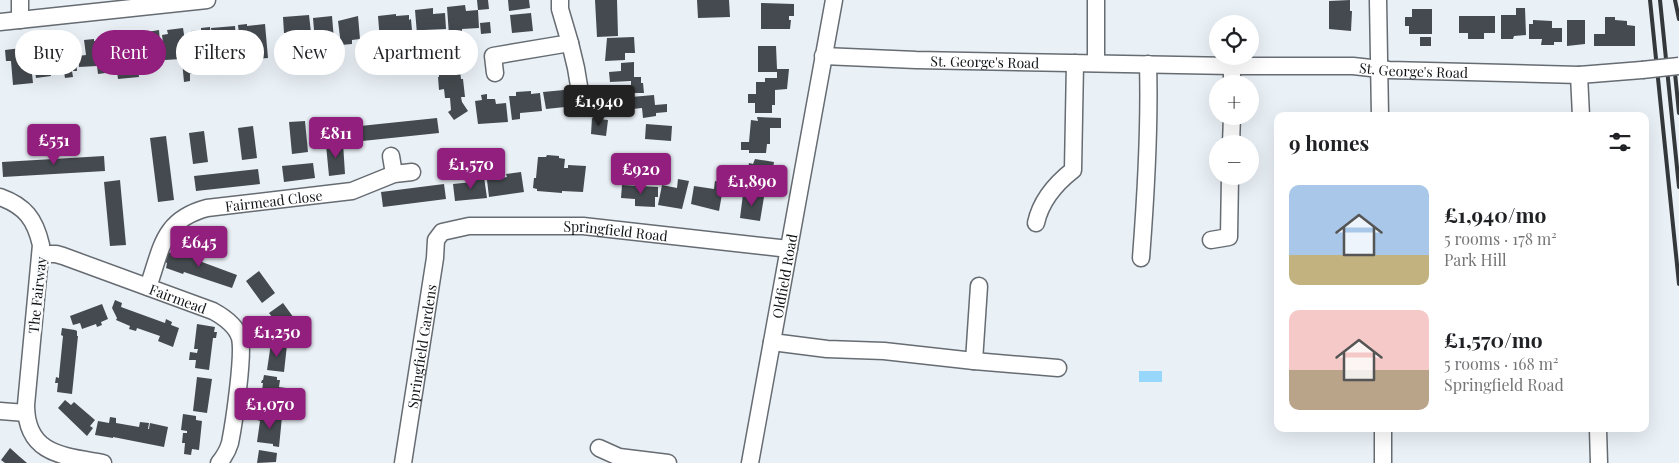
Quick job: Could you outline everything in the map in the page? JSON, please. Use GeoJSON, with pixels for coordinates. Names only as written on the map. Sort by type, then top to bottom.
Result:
{"type":"FeatureCollection","features":[{"type":"Feature","properties":{"kind":"street"},"geometry":{"type":"LineString","coordinates":[[20,0],[20,20]]}},
{"type":"Feature","properties":{"kind":"street"},"geometry":{"type":"LineString","coordinates":[[0,22],[207,0]]}},
{"type":"Feature","properties":{"kind":"street"},"geometry":{"type":"LineString","coordinates":[[560,0],[560,9],[570,43],[579,86]]}},
{"type":"Feature","properties":{"kind":"street","name":"Oldfield Road"},"geometry":{"type":"LineString","coordinates":[[750,463],[834,0]]}},
{"type":"Feature","properties":{"kind":"street"},"geometry":{"type":"LineString","coordinates":[[1096,0],[1096,63]]}},
{"type":"Feature","properties":{"kind":"street"},"geometry":{"type":"LineString","coordinates":[[1378,0],[1380,112]]}},
{"type":"Feature","properties":{"kind":"street"},"geometry":{"type":"LineString","coordinates":[[495,73],[493,56],[570,43]]}},
{"type":"Feature","properties":{"kind":"street","name":"St. George's Road"},"geometry":{"type":"LineString","coordinates":[[824,56],[1075,63],[1344,66],[1389,70],[1580,75],[1679,66]]}},
{"type":"Feature","properties":{"kind":"street"},"geometry":{"type":"LineString","coordinates":[[1036,223],[1038,211],[1056,184],[1073,170],[1075,63]]}},
{"type":"Feature","properties":{"kind":"street"},"geometry":{"type":"LineString","coordinates":[[1141,258],[1146,182],[1148,64]]}},
{"type":"Feature","properties":{"kind":"street"},"geometry":{"type":"LineString","coordinates":[[1232,66],[1232,75]]}},
{"type":"Feature","properties":{"kind":"street"},"geometry":{"type":"LineString","coordinates":[[1580,75],[1581,112]]}},
{"type":"Feature","properties":{"kind":"street"},"geometry":{"type":"LineString","coordinates":[[391,156],[394,174]]}},
{"type":"Feature","properties":{"kind":"street","name":"Fairmead Close"},"geometry":{"type":"LineString","coordinates":[[148,286],[170,228],[192,212],[207,208],[352,191],[394,174],[412,172]]}},
{"type":"Feature","properties":{"kind":"street"},"geometry":{"type":"LineString","coordinates":[[1211,240],[1229,237],[1230,185]]}},
{"type":"Feature","properties":{"kind":"street","name":"The Fairway"},"geometry":{"type":"LineString","coordinates":[[0,197],[10,200],[29,214],[41,245],[26,413]]}},
{"type":"Feature","properties":{"kind":"street","name":"Springfield Road"},"geometry":{"type":"LineString","coordinates":[[442,232],[469,226],[583,226],[789,249]]}},
{"type":"Feature","properties":{"kind":"street","name":"Springfield Gardens"},"geometry":{"type":"LineString","coordinates":[[403,463],[435,258],[436,240],[442,232]]}},
{"type":"Feature","properties":{"kind":"street","name":"Fairmead"},"geometry":{"type":"LineString","coordinates":[[41,254],[63,256],[148,286],[213,311],[223,316],[236,329],[240,338],[241,359],[230,443],[219,463]]}},
{"type":"Feature","properties":{"kind":"street"},"geometry":{"type":"LineString","coordinates":[[974,361],[979,286]]}},
{"type":"Feature","properties":{"kind":"street"},"geometry":{"type":"LineString","coordinates":[[772,342],[826,349],[884,351],[1058,368]]}},
{"type":"Feature","properties":{"kind":"street"},"geometry":{"type":"LineString","coordinates":[[0,411],[26,413],[33,435],[47,449],[60,456],[103,463]]}},
{"type":"Feature","properties":{"kind":"street"},"geometry":{"type":"LineString","coordinates":[[1383,432],[1383,463]]}},
{"type":"Feature","properties":{"kind":"street"},"geometry":{"type":"LineString","coordinates":[[1598,432],[1599,463]]}},
{"type":"Feature","properties":{"kind":"street"},"geometry":{"type":"LineString","coordinates":[[599,448],[619,457],[668,463]]}},
{"type":"Feature","properties":{"kind":"water"},"geometry":{"type":"Polygon","coordinates":[[[1139,371],[1162,371],[1162,382],[1139,382],[1139,371]]]}},
{"type":"Feature","properties":{"kind":"building"},"geometry":{"type":"Polygon","coordinates":[[[477,0],[488,0],[489,9],[478,10],[477,0]]]}},
{"type":"Feature","properties":{"kind":"building"},"geometry":{"type":"Polygon","coordinates":[[[508,0],[529,0],[530,8],[509,11],[508,0]]]}},
{"type":"Feature","properties":{"kind":"building"},"geometry":{"type":"Polygon","coordinates":[[[595,0],[617,0],[618,36],[597,37],[595,0]]]}},
{"type":"Feature","properties":{"kind":"building"},"geometry":{"type":"Polygon","coordinates":[[[697,0],[729,0],[730,17],[698,18],[697,0]]]}},
{"type":"Feature","properties":{"kind":"building"},"geometry":{"type":"Polygon","coordinates":[[[1350,0],[1350,11],[1352,11],[1351,31],[1329,29],[1329,1],[1350,0]]]}},
{"type":"Feature","properties":{"kind":"building"},"geometry":{"type":"Polygon","coordinates":[[[761,3],[794,4],[794,16],[789,16],[789,20],[791,20],[790,29],[761,29],[761,3]]]}},
{"type":"Feature","properties":{"kind":"building"},"geometry":{"type":"Polygon","coordinates":[[[465,5],[466,11],[478,10],[479,28],[449,30],[447,7],[465,5]]]}},
{"type":"Feature","properties":{"kind":"building"},"geometry":{"type":"Polygon","coordinates":[[[433,8],[433,14],[445,13],[446,29],[417,30],[415,10],[433,8]]]}},
{"type":"Feature","properties":{"kind":"building"},"geometry":{"type":"Polygon","coordinates":[[[1516,8],[1525,8],[1526,35],[1514,36],[1513,39],[1501,39],[1501,15],[1516,15],[1516,8]]]}},
{"type":"Feature","properties":{"kind":"building"},"geometry":{"type":"Polygon","coordinates":[[[1412,9],[1432,9],[1432,34],[1409,34],[1409,26],[1405,26],[1405,17],[1412,17],[1412,9]]]}},
{"type":"Feature","properties":{"kind":"building"},"geometry":{"type":"Polygon","coordinates":[[[531,13],[533,31],[512,33],[510,15],[531,13]]]}},
{"type":"Feature","properties":{"kind":"building"},"geometry":{"type":"Polygon","coordinates":[[[309,15],[311,30],[284,30],[283,17],[309,15]]]}},
{"type":"Feature","properties":{"kind":"building"},"geometry":{"type":"Polygon","coordinates":[[[409,15],[412,30],[379,30],[378,16],[409,15]]]}},
{"type":"Feature","properties":{"kind":"building"},"geometry":{"type":"Polygon","coordinates":[[[332,16],[333,30],[314,30],[313,18],[332,16]]]}},
{"type":"Feature","properties":{"kind":"building"},"geometry":{"type":"Polygon","coordinates":[[[358,16],[359,30],[355,30],[355,40],[352,40],[352,44],[345,45],[345,30],[339,30],[338,21],[358,16]]]}},
{"type":"Feature","properties":{"kind":"building"},"geometry":{"type":"Polygon","coordinates":[[[1459,16],[1495,16],[1495,33],[1484,33],[1484,39],[1468,39],[1468,33],[1459,33],[1459,16]]]}},
{"type":"Feature","properties":{"kind":"building"},"geometry":{"type":"Polygon","coordinates":[[[1605,17],[1615,17],[1615,20],[1627,21],[1627,25],[1635,26],[1635,46],[1594,46],[1594,34],[1605,34],[1605,17]]]}},
{"type":"Feature","properties":{"kind":"building"},"geometry":{"type":"Polygon","coordinates":[[[1533,20],[1552,21],[1552,28],[1562,28],[1562,42],[1554,42],[1554,45],[1541,45],[1542,39],[1529,39],[1529,24],[1533,24],[1533,20]]]}},
{"type":"Feature","properties":{"kind":"building"},"geometry":{"type":"Polygon","coordinates":[[[1567,20],[1585,20],[1585,44],[1567,46],[1567,20]]]}},
{"type":"Feature","properties":{"kind":"building"},"geometry":{"type":"Polygon","coordinates":[[[490,22],[491,33],[481,34],[480,23],[490,22]]]}},
{"type":"Feature","properties":{"kind":"building"},"geometry":{"type":"Polygon","coordinates":[[[265,24],[268,58],[264,58],[264,30],[239,30],[238,25],[265,24]]]}},
{"type":"Feature","properties":{"kind":"building"},"geometry":{"type":"Polygon","coordinates":[[[235,26],[235,30],[211,30],[211,28],[235,26]]]}},
{"type":"Feature","properties":{"kind":"building"},"geometry":{"type":"Polygon","coordinates":[[[210,27],[210,30],[201,30],[201,28],[210,27]]]}},
{"type":"Feature","properties":{"kind":"building"},"geometry":{"type":"Polygon","coordinates":[[[183,28],[183,30],[176,30],[176,59],[166,60],[167,30],[183,28]]]}},
{"type":"Feature","properties":{"kind":"building"},"geometry":{"type":"Polygon","coordinates":[[[634,37],[635,53],[625,53],[625,60],[605,61],[607,38],[634,37]]]}},
{"type":"Feature","properties":{"kind":"building"},"geometry":{"type":"Polygon","coordinates":[[[1420,37],[1431,37],[1431,46],[1420,46],[1420,37]]]}},
{"type":"Feature","properties":{"kind":"building"},"geometry":{"type":"Polygon","coordinates":[[[92,39],[92,66],[82,67],[82,56],[86,55],[84,40],[92,39]]]}},
{"type":"Feature","properties":{"kind":"building"},"geometry":{"type":"Polygon","coordinates":[[[758,46],[776,46],[777,69],[789,69],[787,89],[775,90],[775,105],[772,105],[772,113],[755,113],[755,103],[748,103],[748,94],[756,94],[756,82],[765,82],[765,78],[777,78],[777,72],[758,72],[758,46]]]}},
{"type":"Feature","properties":{"kind":"building"},"geometry":{"type":"Polygon","coordinates":[[[15,49],[15,75],[32,75],[33,83],[13,85],[11,61],[6,61],[5,50],[15,49]]]}},
{"type":"Feature","properties":{"kind":"building"},"geometry":{"type":"Polygon","coordinates":[[[634,62],[634,77],[641,77],[644,93],[631,93],[631,81],[610,82],[609,72],[621,71],[621,63],[634,62]]]}},
{"type":"Feature","properties":{"kind":"building"},"geometry":{"type":"Polygon","coordinates":[[[36,75],[51,76],[36,78],[36,75]]]}},
{"type":"Feature","properties":{"kind":"building"},"geometry":{"type":"Polygon","coordinates":[[[64,75],[73,75],[73,77],[65,78],[64,75]]]}},
{"type":"Feature","properties":{"kind":"building"},"geometry":{"type":"Polygon","coordinates":[[[117,75],[139,75],[139,77],[118,79],[117,75]]]}},
{"type":"Feature","properties":{"kind":"building"},"geometry":{"type":"Polygon","coordinates":[[[183,75],[190,75],[190,81],[184,82],[183,75]]]}},
{"type":"Feature","properties":{"kind":"building"},"geometry":{"type":"Polygon","coordinates":[[[439,75],[461,75],[461,79],[463,79],[465,97],[461,97],[468,111],[454,120],[448,112],[451,110],[450,98],[445,98],[444,89],[439,90],[439,75]]]}},
{"type":"Feature","properties":{"kind":"building"},"geometry":{"type":"Polygon","coordinates":[[[564,90],[565,107],[546,109],[543,92],[564,90]]]}},
{"type":"Feature","properties":{"kind":"building"},"geometry":{"type":"Polygon","coordinates":[[[531,91],[531,94],[540,93],[542,111],[520,113],[520,119],[512,120],[509,96],[516,96],[516,92],[531,91]]]}},
{"type":"Feature","properties":{"kind":"building"},"geometry":{"type":"Polygon","coordinates":[[[487,94],[487,99],[495,99],[496,104],[506,103],[508,122],[478,124],[475,101],[482,100],[481,95],[487,94]]]}},
{"type":"Feature","properties":{"kind":"building"},"geometry":{"type":"Polygon","coordinates":[[[654,95],[655,105],[667,104],[667,112],[656,113],[656,116],[643,118],[642,108],[632,109],[631,97],[654,95]]]}},
{"type":"Feature","properties":{"kind":"building"},"geometry":{"type":"Polygon","coordinates":[[[588,100],[589,112],[573,114],[572,103],[588,100]]]}},
{"type":"Feature","properties":{"kind":"building"},"geometry":{"type":"Polygon","coordinates":[[[757,117],[781,118],[781,128],[770,128],[770,144],[767,144],[766,153],[749,153],[749,150],[741,150],[741,142],[749,142],[751,120],[758,121],[757,117]]]}},
{"type":"Feature","properties":{"kind":"building"},"geometry":{"type":"Polygon","coordinates":[[[437,118],[439,133],[343,143],[341,128],[437,118]]]}},
{"type":"Feature","properties":{"kind":"building"},"geometry":{"type":"Polygon","coordinates":[[[592,118],[608,120],[606,136],[591,134],[592,118]]]}},
{"type":"Feature","properties":{"kind":"building"},"geometry":{"type":"Polygon","coordinates":[[[305,121],[308,152],[292,154],[289,122],[305,121]]]}},
{"type":"Feature","properties":{"kind":"building"},"geometry":{"type":"Polygon","coordinates":[[[646,124],[672,126],[671,141],[645,139],[646,124]]]}},
{"type":"Feature","properties":{"kind":"building"},"geometry":{"type":"Polygon","coordinates":[[[253,126],[257,158],[242,160],[238,128],[253,126]]]}},
{"type":"Feature","properties":{"kind":"building"},"geometry":{"type":"Polygon","coordinates":[[[204,131],[208,162],[193,164],[189,133],[204,131]]]}},
{"type":"Feature","properties":{"kind":"building"},"geometry":{"type":"Polygon","coordinates":[[[166,136],[174,200],[158,202],[150,138],[166,136]]]}},
{"type":"Feature","properties":{"kind":"building"},"geometry":{"type":"Polygon","coordinates":[[[343,143],[345,174],[329,176],[326,145],[343,143]]]}},
{"type":"Feature","properties":{"kind":"building"},"geometry":{"type":"Polygon","coordinates":[[[547,155],[559,156],[559,158],[565,159],[564,168],[568,168],[568,165],[586,166],[583,192],[537,191],[537,189],[533,188],[538,157],[546,157],[547,155]]]}},
{"type":"Feature","properties":{"kind":"building"},"geometry":{"type":"Polygon","coordinates":[[[104,156],[105,171],[3,177],[2,162],[104,156]]]}},
{"type":"Feature","properties":{"kind":"building"},"geometry":{"type":"Polygon","coordinates":[[[755,159],[774,162],[772,173],[769,172],[765,191],[745,187],[749,163],[753,164],[755,159]]]}},
{"type":"Feature","properties":{"kind":"building"},"geometry":{"type":"Polygon","coordinates":[[[313,163],[315,178],[284,182],[282,166],[313,163]]]}},
{"type":"Feature","properties":{"kind":"building"},"geometry":{"type":"Polygon","coordinates":[[[258,169],[260,184],[196,191],[194,176],[258,169]]]}},
{"type":"Feature","properties":{"kind":"building"},"geometry":{"type":"Polygon","coordinates":[[[521,172],[524,192],[489,197],[487,180],[507,177],[506,174],[521,172]]]}},
{"type":"Feature","properties":{"kind":"building"},"geometry":{"type":"Polygon","coordinates":[[[484,177],[487,198],[455,201],[453,184],[472,182],[471,179],[484,177]]]}},
{"type":"Feature","properties":{"kind":"building"},"geometry":{"type":"Polygon","coordinates":[[[678,179],[689,181],[682,209],[658,205],[662,185],[677,188],[678,179]]]}},
{"type":"Feature","properties":{"kind":"building"},"geometry":{"type":"Polygon","coordinates":[[[120,180],[126,245],[110,246],[104,182],[120,180]]]}},
{"type":"Feature","properties":{"kind":"building"},"geometry":{"type":"Polygon","coordinates":[[[715,181],[724,183],[719,211],[691,204],[694,186],[714,189],[715,181]]]}},
{"type":"Feature","properties":{"kind":"building"},"geometry":{"type":"Polygon","coordinates":[[[444,184],[446,199],[383,207],[381,192],[444,184]]]}},
{"type":"Feature","properties":{"kind":"building"},"geometry":{"type":"Polygon","coordinates":[[[622,185],[658,187],[655,207],[635,206],[635,199],[621,198],[622,185]]]}},
{"type":"Feature","properties":{"kind":"building"},"geometry":{"type":"Polygon","coordinates":[[[743,194],[764,197],[760,221],[740,218],[743,194]]]}},
{"type":"Feature","properties":{"kind":"building"},"geometry":{"type":"Polygon","coordinates":[[[171,251],[188,257],[190,251],[197,253],[195,260],[198,254],[204,256],[202,262],[237,275],[232,288],[166,268],[167,263],[165,262],[168,252],[171,253],[171,251]]]}},
{"type":"Feature","properties":{"kind":"building"},"geometry":{"type":"Polygon","coordinates":[[[259,271],[275,293],[262,303],[246,281],[259,271]]]}},
{"type":"Feature","properties":{"kind":"building"},"geometry":{"type":"Polygon","coordinates":[[[115,300],[122,303],[121,307],[165,323],[166,319],[172,322],[171,325],[179,328],[173,347],[158,341],[160,336],[137,328],[136,331],[129,329],[130,326],[116,320],[117,318],[112,308],[115,300]]]}},
{"type":"Feature","properties":{"kind":"building"},"geometry":{"type":"Polygon","coordinates":[[[283,303],[299,325],[286,335],[269,313],[283,303]]]}},
{"type":"Feature","properties":{"kind":"building"},"geometry":{"type":"Polygon","coordinates":[[[102,304],[108,319],[101,322],[102,325],[97,327],[96,324],[82,329],[80,323],[73,325],[70,316],[102,304]]]}},
{"type":"Feature","properties":{"kind":"building"},"geometry":{"type":"Polygon","coordinates":[[[197,324],[215,327],[214,332],[217,332],[216,338],[213,338],[209,370],[195,368],[196,360],[189,360],[190,352],[197,353],[198,349],[194,349],[197,324]]]}},
{"type":"Feature","properties":{"kind":"building"},"geometry":{"type":"Polygon","coordinates":[[[62,328],[77,331],[78,336],[72,394],[57,392],[58,383],[55,383],[56,377],[59,378],[62,328]]]}},
{"type":"Feature","properties":{"kind":"building"},"geometry":{"type":"Polygon","coordinates":[[[271,343],[287,345],[284,372],[267,370],[271,343]]]}},
{"type":"Feature","properties":{"kind":"building"},"geometry":{"type":"Polygon","coordinates":[[[264,375],[277,377],[277,380],[280,380],[279,387],[286,388],[285,394],[279,393],[276,408],[260,406],[263,383],[261,383],[264,375]]]}},
{"type":"Feature","properties":{"kind":"building"},"geometry":{"type":"Polygon","coordinates":[[[197,377],[212,379],[207,413],[193,411],[197,377]]]}},
{"type":"Feature","properties":{"kind":"building"},"geometry":{"type":"Polygon","coordinates":[[[65,400],[71,405],[74,402],[95,420],[90,426],[93,428],[87,436],[58,408],[65,400]]]}},
{"type":"Feature","properties":{"kind":"building"},"geometry":{"type":"Polygon","coordinates":[[[183,414],[196,416],[196,420],[202,421],[199,450],[192,449],[191,455],[184,454],[185,443],[182,443],[183,433],[187,433],[187,431],[181,430],[183,414]]]}},
{"type":"Feature","properties":{"kind":"building"},"geometry":{"type":"Polygon","coordinates":[[[258,414],[282,417],[279,447],[273,446],[273,444],[257,442],[260,421],[257,420],[258,414]]]}},
{"type":"Feature","properties":{"kind":"building"},"geometry":{"type":"Polygon","coordinates":[[[110,417],[116,418],[116,423],[139,427],[140,422],[149,423],[148,429],[150,423],[168,427],[164,447],[95,435],[98,421],[109,423],[110,417]]]}},
{"type":"Feature","properties":{"kind":"building"},"geometry":{"type":"Polygon","coordinates":[[[10,448],[27,463],[5,463],[1,460],[10,448]]]}},
{"type":"Feature","properties":{"kind":"building"},"geometry":{"type":"Polygon","coordinates":[[[259,450],[277,453],[276,462],[257,463],[259,450]]]}},
{"type":"Feature","properties":{"kind":"railway"},"geometry":{"type":"LineString","coordinates":[[1650,0],[1679,284]]}},
{"type":"Feature","properties":{"kind":"railway"},"geometry":{"type":"LineString","coordinates":[[1660,0],[1679,187]]}},
{"type":"Feature","properties":{"kind":"railway"},"geometry":{"type":"LineString","coordinates":[[1675,0],[1679,19]]}},
{"type":"Feature","properties":{"kind":"railway"},"geometry":{"type":"LineString","coordinates":[[1675,73],[1679,113]]}}]}
